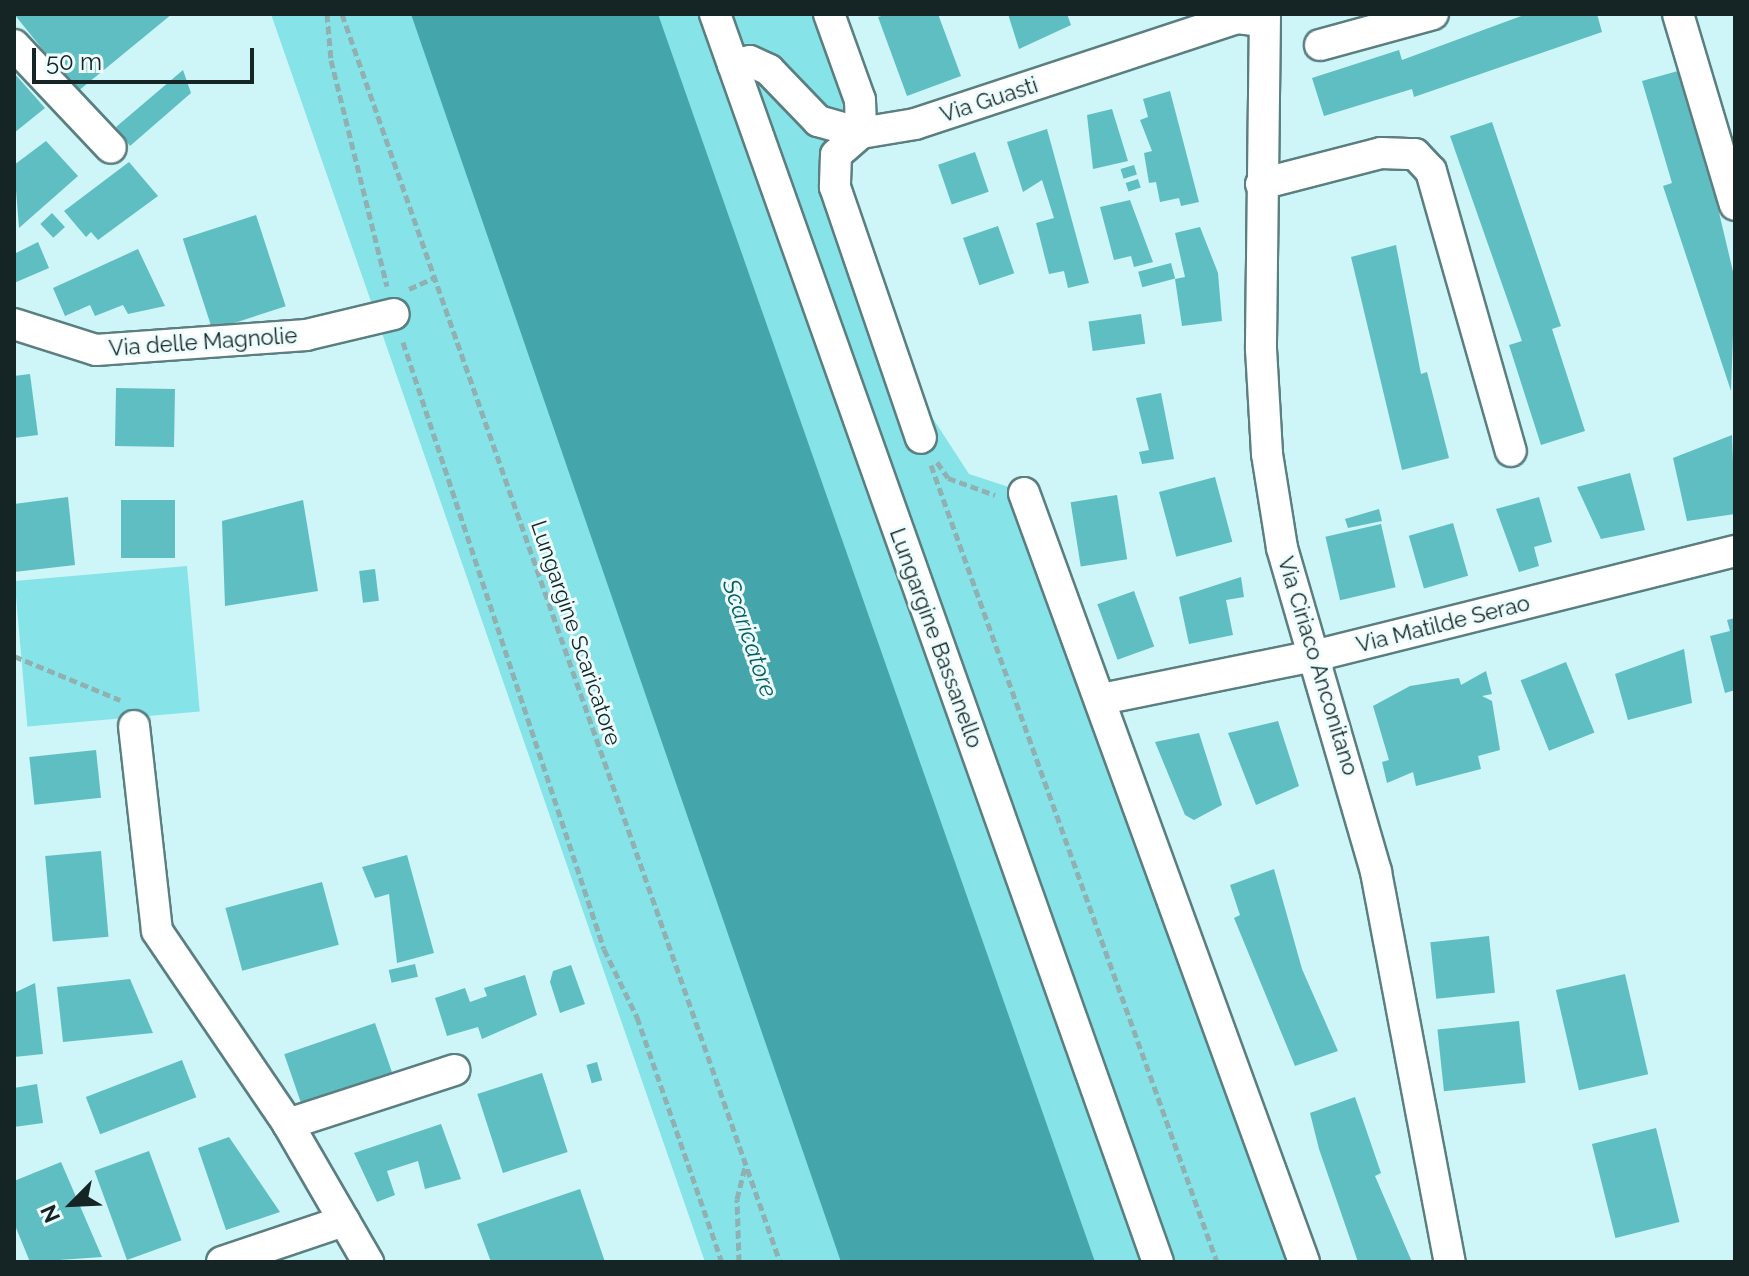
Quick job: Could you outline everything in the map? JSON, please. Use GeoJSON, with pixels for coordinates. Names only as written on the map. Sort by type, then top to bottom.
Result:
{"type":"FeatureCollection","features":[{"type":"Feature","properties":{"kind":"street","name":"Lungargine Bassanello"},"geometry":{"type":"LineString","coordinates":[[715,14],[1158,1262]]}},
{"type":"Feature","properties":{"kind":"street"},"geometry":{"type":"LineString","coordinates":[[829,14],[860,100],[861,133],[836,155],[835,187],[921,438]]}},
{"type":"Feature","properties":{"kind":"street"},"geometry":{"type":"LineString","coordinates":[[1320,45],[1433,14]]}},
{"type":"Feature","properties":{"kind":"street"},"geometry":{"type":"LineString","coordinates":[[1678,14],[1735,205]]}},
{"type":"Feature","properties":{"kind":"street","name":"Via Guasti"},"geometry":{"type":"LineString","coordinates":[[733,65],[750,61],[769,70],[818,121],[861,133],[915,124],[1237,18],[1264,18]]}},
{"type":"Feature","properties":{"kind":"street","name":"Via Ciriaco Anconitano"},"geometry":{"type":"LineString","coordinates":[[1264,18],[1261,184],[1267,454],[1282,548],[1376,872],[1450,1262]]}},
{"type":"Feature","properties":{"kind":"street"},"geometry":{"type":"LineString","coordinates":[[14,45],[111,148]]}},
{"type":"Feature","properties":{"kind":"street"},"geometry":{"type":"LineString","coordinates":[[1261,184],[1381,153],[1415,154],[1431,171],[1511,451]]}},
{"type":"Feature","properties":{"kind":"street","name":"Via delle Magnolie"},"geometry":{"type":"LineString","coordinates":[[14,324],[96,350],[306,335],[394,314]]}},
{"type":"Feature","properties":{"kind":"street"},"geometry":{"type":"LineString","coordinates":[[1024,493],[1102,699],[1304,1262]]}},
{"type":"Feature","properties":{"kind":"street","name":"Via Matilde Serao"},"geometry":{"type":"LineString","coordinates":[[1102,699],[1314,656],[1735,551]]}},
{"type":"Feature","properties":{"kind":"street"},"geometry":{"type":"LineString","coordinates":[[134,726],[157,931],[288,1124],[368,1262]]}},
{"type":"Feature","properties":{"kind":"street"},"geometry":{"type":"LineString","coordinates":[[288,1124],[454,1070]]}},
{"type":"Feature","properties":{"kind":"street"},"geometry":{"type":"LineString","coordinates":[[222,1262],[344,1221]]}},
{"type":"Feature","properties":{"kind":"path"},"geometry":{"type":"LineString","coordinates":[[327,14],[331,60],[394,314],[568,831],[604,949],[637,1017],[722,1262]]}},
{"type":"Feature","properties":{"kind":"path","name":"Lungargine Scaricatore"},"geometry":{"type":"LineString","coordinates":[[342,14],[780,1262]]}},
{"type":"Feature","properties":{"kind":"path"},"geometry":{"type":"LineString","coordinates":[[921,438],[948,478],[967,488],[1001,497],[1024,493]]}},
{"type":"Feature","properties":{"kind":"path"},"geometry":{"type":"LineString","coordinates":[[921,438],[1217,1262]]}},
{"type":"Feature","properties":{"kind":"path"},"geometry":{"type":"LineString","coordinates":[[14,656],[118,697],[134,726]]}},
{"type":"Feature","properties":{"kind":"path"},"geometry":{"type":"LineString","coordinates":[[739,1262],[737,1199],[746,1166]]}},
{"type":"Feature","properties":{"kind":"shaded area"},"geometry":{"type":"Polygon","coordinates":[[[271,14],[812,14],[846,103],[829,144],[930,414],[969,474],[1018,490],[1303,1262],[705,1262],[271,14]]]}},
{"type":"Feature","properties":{"kind":"shaded area"},"geometry":{"type":"Polygon","coordinates":[[[187,566],[200,711],[27,727],[15,581],[187,566]]]}},
{"type":"Feature","properties":{"kind":"water","name":"Scaricatore"},"geometry":{"type":"Polygon","coordinates":[[[411,14],[658,14],[1095,1262],[841,1262],[411,14]]]}},
{"type":"Feature","properties":{"kind":"building"},"geometry":{"type":"Polygon","coordinates":[[[14,14],[172,14],[77,92],[14,14]]]}},
{"type":"Feature","properties":{"kind":"building"},"geometry":{"type":"Polygon","coordinates":[[[888,14],[938,14],[961,76],[907,96],[878,17],[888,14]]]}},
{"type":"Feature","properties":{"kind":"building"},"geometry":{"type":"Polygon","coordinates":[[[1008,14],[1067,14],[1071,25],[1019,49],[1008,14]]]}},
{"type":"Feature","properties":{"kind":"building"},"geometry":{"type":"Polygon","coordinates":[[[1527,14],[1597,14],[1602,32],[1414,97],[1412,89],[1324,116],[1312,78],[1399,50],[1402,60],[1527,14]]]}},
{"type":"Feature","properties":{"kind":"building"},"geometry":{"type":"Polygon","coordinates":[[[1685,69],[1735,280],[1731,391],[1663,186],[1672,183],[1642,81],[1685,69]]]}},
{"type":"Feature","properties":{"kind":"building"},"geometry":{"type":"Polygon","coordinates":[[[183,70],[191,93],[130,146],[116,127],[183,70]]]}},
{"type":"Feature","properties":{"kind":"building"},"geometry":{"type":"Polygon","coordinates":[[[14,73],[45,108],[14,133],[14,73]]]}},
{"type":"Feature","properties":{"kind":"building"},"geometry":{"type":"Polygon","coordinates":[[[1170,91],[1199,202],[1181,206],[1179,198],[1160,202],[1156,182],[1149,183],[1144,153],[1152,151],[1140,120],[1148,117],[1143,99],[1170,91]]]}},
{"type":"Feature","properties":{"kind":"building"},"geometry":{"type":"Polygon","coordinates":[[[1112,109],[1128,161],[1093,169],[1087,115],[1112,109]]]}},
{"type":"Feature","properties":{"kind":"building"},"geometry":{"type":"Polygon","coordinates":[[[1492,122],[1561,326],[1552,329],[1585,431],[1541,445],[1509,345],[1522,341],[1450,136],[1492,122]]]}},
{"type":"Feature","properties":{"kind":"building"},"geometry":{"type":"Polygon","coordinates":[[[1047,129],[1089,283],[1068,288],[1064,271],[1049,274],[1036,223],[1054,218],[1042,180],[1023,192],[1007,142],[1047,129]]]}},
{"type":"Feature","properties":{"kind":"building"},"geometry":{"type":"Polygon","coordinates":[[[46,141],[78,176],[19,228],[14,165],[46,141]]]}},
{"type":"Feature","properties":{"kind":"building"},"geometry":{"type":"Polygon","coordinates":[[[975,152],[989,192],[952,204],[938,165],[975,152]]]}},
{"type":"Feature","properties":{"kind":"building"},"geometry":{"type":"Polygon","coordinates":[[[129,162],[158,196],[98,240],[91,232],[86,237],[64,211],[129,162]]]}},
{"type":"Feature","properties":{"kind":"building"},"geometry":{"type":"Polygon","coordinates":[[[1134,165],[1137,175],[1124,179],[1121,169],[1134,165]]]}},
{"type":"Feature","properties":{"kind":"building"},"geometry":{"type":"Polygon","coordinates":[[[1138,179],[1141,188],[1128,192],[1126,183],[1138,179]]]}},
{"type":"Feature","properties":{"kind":"building"},"geometry":{"type":"Polygon","coordinates":[[[1130,200],[1153,262],[1134,267],[1131,256],[1114,260],[1100,207],[1130,200]]]}},
{"type":"Feature","properties":{"kind":"building"},"geometry":{"type":"Polygon","coordinates":[[[52,213],[65,227],[53,238],[40,224],[52,213]]]}},
{"type":"Feature","properties":{"kind":"building"},"geometry":{"type":"Polygon","coordinates":[[[256,215],[286,306],[212,330],[183,239],[256,215]]]}},
{"type":"Feature","properties":{"kind":"building"},"geometry":{"type":"Polygon","coordinates":[[[998,226],[1014,273],[979,285],[963,238],[998,226]]]}},
{"type":"Feature","properties":{"kind":"building"},"geometry":{"type":"Polygon","coordinates":[[[1200,227],[1218,273],[1222,321],[1182,326],[1175,279],[1185,277],[1175,233],[1200,227]]]}},
{"type":"Feature","properties":{"kind":"building"},"geometry":{"type":"Polygon","coordinates":[[[38,242],[49,268],[14,283],[14,254],[38,242]]]}},
{"type":"Feature","properties":{"kind":"building"},"geometry":{"type":"Polygon","coordinates":[[[1396,245],[1421,374],[1427,372],[1449,458],[1402,470],[1351,257],[1396,245]]]}},
{"type":"Feature","properties":{"kind":"building"},"geometry":{"type":"Polygon","coordinates":[[[138,249],[165,306],[128,314],[123,305],[95,316],[90,305],[65,316],[53,288],[138,249]]]}},
{"type":"Feature","properties":{"kind":"building"},"geometry":{"type":"Polygon","coordinates":[[[1171,263],[1175,278],[1142,287],[1138,272],[1171,263]]]}},
{"type":"Feature","properties":{"kind":"building"},"geometry":{"type":"Polygon","coordinates":[[[1141,314],[1145,344],[1093,351],[1089,321],[1141,314]]]}},
{"type":"Feature","properties":{"kind":"building"},"geometry":{"type":"Polygon","coordinates":[[[30,374],[38,435],[14,438],[14,376],[30,374]]]}},
{"type":"Feature","properties":{"kind":"building"},"geometry":{"type":"Polygon","coordinates":[[[116,388],[175,389],[174,447],[115,446],[116,388]]]}},
{"type":"Feature","properties":{"kind":"building"},"geometry":{"type":"Polygon","coordinates":[[[1161,393],[1174,459],[1142,464],[1139,452],[1149,450],[1136,398],[1161,393]]]}},
{"type":"Feature","properties":{"kind":"building"},"geometry":{"type":"Polygon","coordinates":[[[1732,435],[1735,514],[1687,521],[1673,458],[1732,435]]]}},
{"type":"Feature","properties":{"kind":"building"},"geometry":{"type":"Polygon","coordinates":[[[1630,473],[1645,530],[1601,539],[1577,487],[1630,473]]]}},
{"type":"Feature","properties":{"kind":"building"},"geometry":{"type":"Polygon","coordinates":[[[1215,477],[1232,542],[1176,557],[1159,492],[1215,477]]]}},
{"type":"Feature","properties":{"kind":"building"},"geometry":{"type":"Polygon","coordinates":[[[1117,495],[1127,559],[1081,567],[1071,502],[1117,495]]]}},
{"type":"Feature","properties":{"kind":"building"},"geometry":{"type":"Polygon","coordinates":[[[68,497],[75,565],[14,572],[14,504],[68,497]]]}},
{"type":"Feature","properties":{"kind":"building"},"geometry":{"type":"Polygon","coordinates":[[[1539,497],[1552,542],[1534,547],[1539,566],[1519,572],[1496,509],[1539,497]]]}},
{"type":"Feature","properties":{"kind":"building"},"geometry":{"type":"Polygon","coordinates":[[[121,500],[175,500],[175,558],[121,558],[121,500]]]}},
{"type":"Feature","properties":{"kind":"building"},"geometry":{"type":"Polygon","coordinates":[[[303,500],[318,591],[225,606],[222,521],[303,500]]]}},
{"type":"Feature","properties":{"kind":"building"},"geometry":{"type":"Polygon","coordinates":[[[1379,509],[1382,521],[1348,528],[1345,519],[1379,509]]]}},
{"type":"Feature","properties":{"kind":"building"},"geometry":{"type":"Polygon","coordinates":[[[1453,523],[1468,576],[1424,589],[1409,536],[1453,523]]]}},
{"type":"Feature","properties":{"kind":"building"},"geometry":{"type":"Polygon","coordinates":[[[1381,524],[1396,587],[1340,600],[1325,537],[1381,524]]]}},
{"type":"Feature","properties":{"kind":"building"},"geometry":{"type":"Polygon","coordinates":[[[375,569],[379,601],[363,603],[359,571],[375,569]]]}},
{"type":"Feature","properties":{"kind":"building"},"geometry":{"type":"Polygon","coordinates":[[[1241,577],[1244,597],[1226,600],[1233,635],[1189,644],[1179,597],[1241,577]]]}},
{"type":"Feature","properties":{"kind":"building"},"geometry":{"type":"Polygon","coordinates":[[[1134,591],[1154,646],[1118,660],[1097,604],[1134,591]]]}},
{"type":"Feature","properties":{"kind":"building"},"geometry":{"type":"Polygon","coordinates":[[[1735,618],[1735,690],[1725,693],[1710,636],[1730,631],[1727,620],[1735,618]]]}},
{"type":"Feature","properties":{"kind":"building"},"geometry":{"type":"Polygon","coordinates":[[[1684,649],[1692,703],[1628,720],[1615,674],[1684,649]]]}},
{"type":"Feature","properties":{"kind":"building"},"geometry":{"type":"Polygon","coordinates":[[[1566,662],[1594,732],[1549,751],[1521,680],[1566,662]]]}},
{"type":"Feature","properties":{"kind":"building"},"geometry":{"type":"Polygon","coordinates":[[[1486,671],[1492,694],[1482,696],[1492,701],[1500,750],[1478,756],[1481,769],[1416,786],[1413,772],[1387,783],[1382,762],[1389,760],[1373,706],[1410,686],[1459,678],[1461,685],[1486,671]]]}},
{"type":"Feature","properties":{"kind":"building"},"geometry":{"type":"Polygon","coordinates":[[[1278,721],[1299,786],[1256,805],[1228,733],[1278,721]]]}},
{"type":"Feature","properties":{"kind":"building"},"geometry":{"type":"Polygon","coordinates":[[[1199,733],[1222,805],[1194,820],[1185,815],[1155,742],[1199,733]]]}},
{"type":"Feature","properties":{"kind":"building"},"geometry":{"type":"Polygon","coordinates":[[[96,750],[101,798],[34,805],[29,757],[96,750]]]}},
{"type":"Feature","properties":{"kind":"building"},"geometry":{"type":"Polygon","coordinates":[[[101,851],[108,937],[53,942],[45,856],[101,851]]]}},
{"type":"Feature","properties":{"kind":"building"},"geometry":{"type":"Polygon","coordinates":[[[407,855],[434,953],[397,963],[389,894],[375,898],[362,867],[407,855]]]}},
{"type":"Feature","properties":{"kind":"building"},"geometry":{"type":"Polygon","coordinates":[[[1274,869],[1302,969],[1338,1051],[1295,1066],[1234,918],[1240,915],[1230,885],[1274,869]]]}},
{"type":"Feature","properties":{"kind":"building"},"geometry":{"type":"Polygon","coordinates":[[[322,882],[339,945],[242,971],[225,908],[322,882]]]}},
{"type":"Feature","properties":{"kind":"building"},"geometry":{"type":"Polygon","coordinates":[[[1489,936],[1495,993],[1436,999],[1430,942],[1489,936]]]}},
{"type":"Feature","properties":{"kind":"building"},"geometry":{"type":"Polygon","coordinates":[[[415,964],[418,977],[392,983],[389,970],[415,964]]]}},
{"type":"Feature","properties":{"kind":"building"},"geometry":{"type":"Polygon","coordinates":[[[571,965],[585,1004],[560,1013],[550,982],[553,971],[571,965]]]}},
{"type":"Feature","properties":{"kind":"building"},"geometry":{"type":"Polygon","coordinates":[[[1625,974],[1648,1074],[1579,1090],[1556,990],[1625,974]]]}},
{"type":"Feature","properties":{"kind":"building"},"geometry":{"type":"Polygon","coordinates":[[[525,975],[537,1015],[482,1039],[478,1027],[447,1036],[435,998],[465,988],[470,1002],[487,996],[484,988],[525,975]]]}},
{"type":"Feature","properties":{"kind":"building"},"geometry":{"type":"Polygon","coordinates":[[[130,979],[153,1033],[63,1042],[57,987],[130,979]]]}},
{"type":"Feature","properties":{"kind":"building"},"geometry":{"type":"Polygon","coordinates":[[[35,983],[43,1054],[14,1057],[14,993],[35,983]]]}},
{"type":"Feature","properties":{"kind":"building"},"geometry":{"type":"Polygon","coordinates":[[[1519,1021],[1525,1083],[1444,1091],[1437,1030],[1519,1021]]]}},
{"type":"Feature","properties":{"kind":"building"},"geometry":{"type":"Polygon","coordinates":[[[375,1023],[393,1074],[302,1105],[284,1054],[375,1023]]]}},
{"type":"Feature","properties":{"kind":"building"},"geometry":{"type":"Polygon","coordinates":[[[182,1060],[196,1097],[100,1134],[86,1097],[182,1060]]]}},
{"type":"Feature","properties":{"kind":"building"},"geometry":{"type":"Polygon","coordinates":[[[597,1062],[602,1080],[592,1083],[586,1065],[597,1062]]]}},
{"type":"Feature","properties":{"kind":"building"},"geometry":{"type":"Polygon","coordinates":[[[542,1073],[568,1152],[503,1173],[477,1094],[542,1073]]]}},
{"type":"Feature","properties":{"kind":"building"},"geometry":{"type":"Polygon","coordinates":[[[37,1084],[43,1123],[14,1127],[14,1088],[37,1084]]]}},
{"type":"Feature","properties":{"kind":"building"},"geometry":{"type":"Polygon","coordinates":[[[1355,1097],[1381,1173],[1375,1176],[1412,1262],[1358,1262],[1319,1149],[1310,1113],[1355,1097]]]}},
{"type":"Feature","properties":{"kind":"building"},"geometry":{"type":"Polygon","coordinates":[[[441,1124],[461,1179],[425,1189],[418,1161],[387,1171],[395,1195],[377,1202],[354,1153],[441,1124]]]}},
{"type":"Feature","properties":{"kind":"building"},"geometry":{"type":"Polygon","coordinates":[[[1656,1128],[1679,1222],[1615,1238],[1592,1144],[1656,1128]]]}},
{"type":"Feature","properties":{"kind":"building"},"geometry":{"type":"Polygon","coordinates":[[[229,1137],[280,1212],[226,1230],[198,1148],[229,1137]]]}},
{"type":"Feature","properties":{"kind":"building"},"geometry":{"type":"Polygon","coordinates":[[[149,1151],[181,1240],[127,1260],[94,1171],[149,1151]]]}},
{"type":"Feature","properties":{"kind":"building"},"geometry":{"type":"Polygon","coordinates":[[[61,1162],[102,1257],[30,1262],[14,1223],[14,1181],[61,1162]]]}},
{"type":"Feature","properties":{"kind":"building"},"geometry":{"type":"Polygon","coordinates":[[[580,1189],[605,1262],[491,1262],[477,1224],[580,1189]]]}}]}
